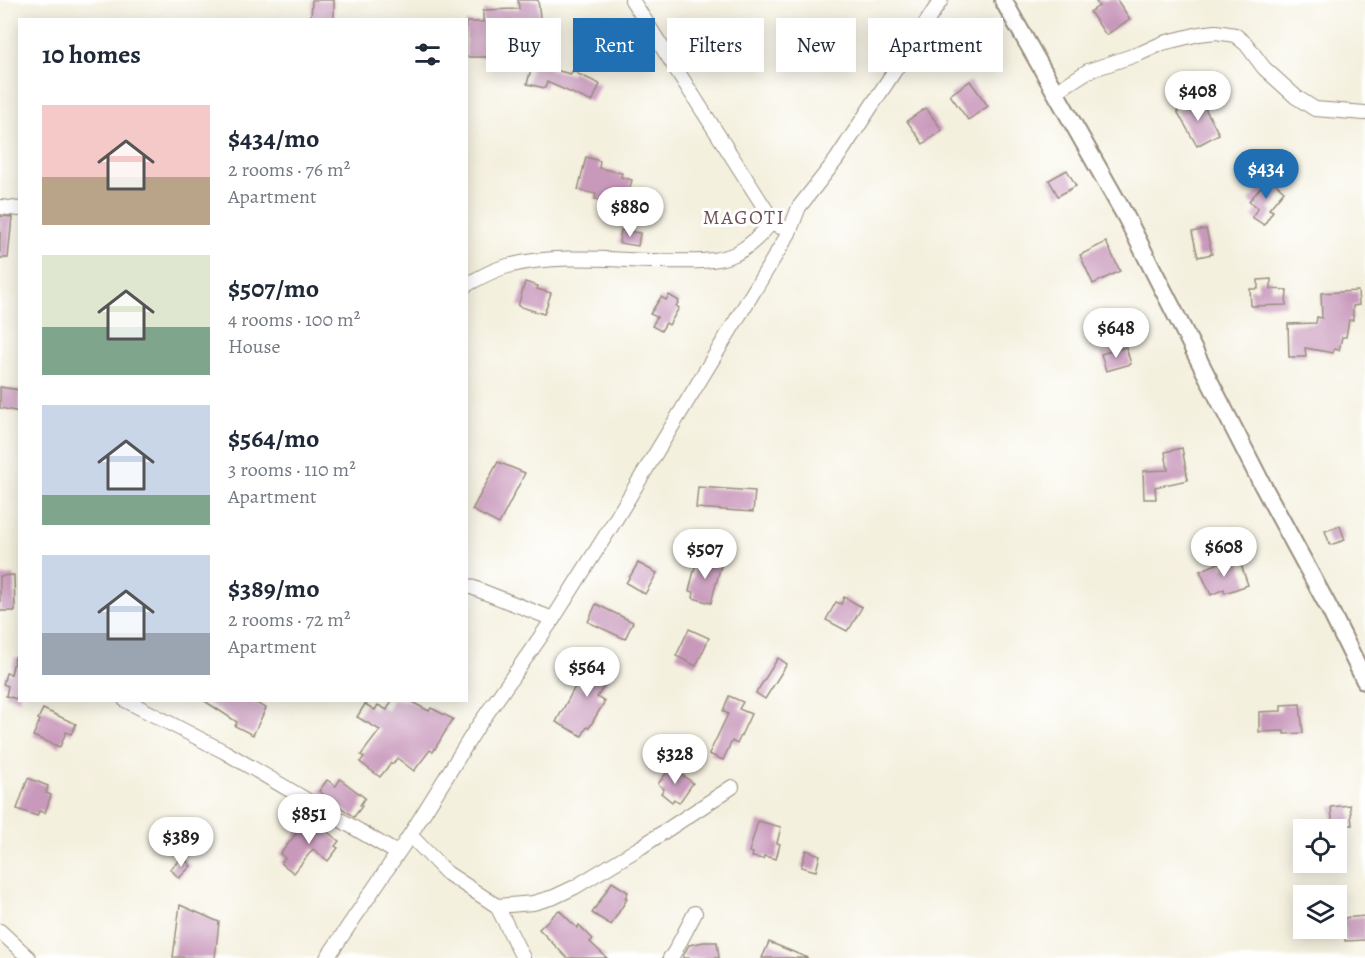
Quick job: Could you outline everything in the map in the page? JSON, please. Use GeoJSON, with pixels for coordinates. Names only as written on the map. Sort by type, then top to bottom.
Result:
{"type":"FeatureCollection","features":[{"type":"Feature","properties":{"kind":"street"},"geometry":{"type":"LineString","coordinates":[[632,0],[773,221],[789,234]]}},
{"type":"Feature","properties":{"kind":"street"},"geometry":{"type":"LineString","coordinates":[[327,958],[410,835],[476,729],[553,620],[789,234],[799,207],[836,160],[941,0]]}},
{"type":"Feature","properties":{"kind":"street"},"geometry":{"type":"LineString","coordinates":[[1003,0],[1126,217],[1365,681]]}},
{"type":"Feature","properties":{"kind":"street"},"geometry":{"type":"LineString","coordinates":[[1055,92],[1088,71],[1142,53],[1163,43],[1216,32],[1235,36],[1246,44],[1264,68],[1296,97],[1315,109],[1365,113]]}},
{"type":"Feature","properties":{"kind":"street"},"geometry":{"type":"LineString","coordinates":[[0,207],[18,209]]}},
{"type":"Feature","properties":{"kind":"street"},"geometry":{"type":"LineString","coordinates":[[468,284],[499,269],[534,261],[604,259],[698,261],[725,257],[751,245],[773,221]]}},
{"type":"Feature","properties":{"kind":"street"},"geometry":{"type":"LineString","coordinates":[[468,586],[553,620]]}},
{"type":"Feature","properties":{"kind":"street"},"geometry":{"type":"LineString","coordinates":[[129,702],[225,752],[397,853]]}},
{"type":"Feature","properties":{"kind":"street"},"geometry":{"type":"LineString","coordinates":[[497,906],[533,903],[554,897],[575,887],[732,787]]}},
{"type":"Feature","properties":{"kind":"street"},"geometry":{"type":"LineString","coordinates":[[410,835],[447,873],[497,906],[523,958]]}},
{"type":"Feature","properties":{"kind":"street"},"geometry":{"type":"LineString","coordinates":[[670,958],[695,913]]}},
{"type":"Feature","properties":{"kind":"street"},"geometry":{"type":"LineString","coordinates":[[0,931],[28,958]]}},
{"type":"Feature","properties":{"kind":"building"},"geometry":{"type":"Polygon","coordinates":[[[312,0],[334,0],[334,18],[311,18],[312,0]]]}},
{"type":"Feature","properties":{"kind":"building"},"geometry":{"type":"Polygon","coordinates":[[[518,0],[538,0],[540,18],[486,18],[486,57],[468,57],[468,22],[483,22],[483,10],[519,9],[518,0]]]}},
{"type":"Feature","properties":{"kind":"building"},"geometry":{"type":"Polygon","coordinates":[[[1095,0],[1117,0],[1130,19],[1106,35],[1090,12],[1099,6],[1095,0]]]}},
{"type":"Feature","properties":{"kind":"building"},"geometry":{"type":"Polygon","coordinates":[[[572,71],[600,84],[592,102],[547,82],[545,88],[527,84],[530,72],[561,72],[571,74],[572,71]]]}},
{"type":"Feature","properties":{"kind":"building"},"geometry":{"type":"Polygon","coordinates":[[[970,81],[988,106],[968,120],[950,95],[970,81]]]}},
{"type":"Feature","properties":{"kind":"building"},"geometry":{"type":"Polygon","coordinates":[[[1200,99],[1219,134],[1197,146],[1177,111],[1200,99]]]}},
{"type":"Feature","properties":{"kind":"building"},"geometry":{"type":"Polygon","coordinates":[[[926,108],[942,130],[923,144],[907,121],[926,108]]]}},
{"type":"Feature","properties":{"kind":"building"},"geometry":{"type":"Polygon","coordinates":[[[586,157],[600,161],[599,168],[622,173],[621,177],[632,180],[624,212],[609,208],[610,202],[595,199],[596,194],[578,190],[586,157]]]}},
{"type":"Feature","properties":{"kind":"building"},"geometry":{"type":"Polygon","coordinates":[[[1067,170],[1076,186],[1058,196],[1049,180],[1067,170]]]}},
{"type":"Feature","properties":{"kind":"building"},"geometry":{"type":"Polygon","coordinates":[[[1269,178],[1284,191],[1269,209],[1273,211],[1264,225],[1252,217],[1258,208],[1249,201],[1269,178]]]}},
{"type":"Feature","properties":{"kind":"building"},"geometry":{"type":"Polygon","coordinates":[[[0,216],[12,217],[8,258],[0,258],[0,216]]]}},
{"type":"Feature","properties":{"kind":"building"},"geometry":{"type":"Polygon","coordinates":[[[1206,229],[1212,254],[1198,257],[1192,232],[1206,229]]]}},
{"type":"Feature","properties":{"kind":"building"},"geometry":{"type":"Polygon","coordinates":[[[621,230],[640,233],[638,246],[619,243],[621,230]]]}},
{"type":"Feature","properties":{"kind":"building"},"geometry":{"type":"Polygon","coordinates":[[[1106,242],[1120,271],[1093,284],[1080,255],[1106,242]]]}},
{"type":"Feature","properties":{"kind":"building"},"geometry":{"type":"Polygon","coordinates":[[[1271,279],[1271,289],[1287,290],[1286,305],[1251,306],[1250,289],[1258,289],[1258,280],[1271,279]]]}},
{"type":"Feature","properties":{"kind":"building"},"geometry":{"type":"Polygon","coordinates":[[[525,282],[551,293],[544,314],[518,306],[525,282]]]}},
{"type":"Feature","properties":{"kind":"building"},"geometry":{"type":"Polygon","coordinates":[[[1358,291],[1359,305],[1353,306],[1353,320],[1349,320],[1346,337],[1342,337],[1339,350],[1334,349],[1333,353],[1305,348],[1306,357],[1289,357],[1288,324],[1316,323],[1317,317],[1322,318],[1321,293],[1358,291]]]}},
{"type":"Feature","properties":{"kind":"building"},"geometry":{"type":"Polygon","coordinates":[[[669,295],[679,301],[676,306],[679,308],[669,325],[666,323],[661,331],[652,326],[657,317],[650,314],[661,297],[666,300],[669,295]]]}},
{"type":"Feature","properties":{"kind":"building"},"geometry":{"type":"Polygon","coordinates":[[[1126,347],[1131,364],[1106,371],[1101,354],[1126,347]]]}},
{"type":"Feature","properties":{"kind":"building"},"geometry":{"type":"Polygon","coordinates":[[[0,387],[18,390],[18,412],[0,408],[0,387]]]}},
{"type":"Feature","properties":{"kind":"building"},"geometry":{"type":"Polygon","coordinates":[[[1182,448],[1188,480],[1155,487],[1156,499],[1144,499],[1143,471],[1168,470],[1165,452],[1182,448]]]}},
{"type":"Feature","properties":{"kind":"building"},"geometry":{"type":"Polygon","coordinates":[[[498,462],[525,473],[499,524],[472,510],[498,462]]]}},
{"type":"Feature","properties":{"kind":"building"},"geometry":{"type":"Polygon","coordinates":[[[698,487],[755,491],[753,512],[696,508],[698,487]]]}},
{"type":"Feature","properties":{"kind":"building"},"geometry":{"type":"Polygon","coordinates":[[[1340,526],[1345,540],[1330,545],[1325,531],[1340,526]]]}},
{"type":"Feature","properties":{"kind":"building"},"geometry":{"type":"Polygon","coordinates":[[[697,559],[721,565],[711,603],[693,598],[694,592],[689,591],[697,559]]]}},
{"type":"Feature","properties":{"kind":"building"},"geometry":{"type":"Polygon","coordinates":[[[1221,562],[1222,567],[1240,562],[1248,585],[1225,593],[1224,589],[1211,595],[1200,571],[1221,562]]]}},
{"type":"Feature","properties":{"kind":"building"},"geometry":{"type":"Polygon","coordinates":[[[638,563],[657,573],[645,594],[626,583],[638,563]]]}},
{"type":"Feature","properties":{"kind":"building"},"geometry":{"type":"Polygon","coordinates":[[[14,575],[15,611],[0,611],[0,576],[14,575]]]}},
{"type":"Feature","properties":{"kind":"building"},"geometry":{"type":"Polygon","coordinates":[[[844,597],[862,607],[847,631],[826,620],[836,602],[841,604],[844,597]]]}},
{"type":"Feature","properties":{"kind":"building"},"geometry":{"type":"Polygon","coordinates":[[[596,604],[633,622],[625,639],[588,622],[596,604]]]}},
{"type":"Feature","properties":{"kind":"building"},"geometry":{"type":"Polygon","coordinates":[[[689,629],[709,638],[696,666],[676,656],[689,629]]]}},
{"type":"Feature","properties":{"kind":"building"},"geometry":{"type":"Polygon","coordinates":[[[601,653],[618,664],[597,697],[605,701],[582,736],[556,722],[576,685],[583,689],[594,670],[591,668],[601,653]]]}},
{"type":"Feature","properties":{"kind":"building"},"geometry":{"type":"Polygon","coordinates":[[[15,657],[18,658],[18,699],[6,696],[8,686],[3,684],[6,673],[11,674],[15,657]]]}},
{"type":"Feature","properties":{"kind":"building"},"geometry":{"type":"Polygon","coordinates":[[[778,658],[787,664],[765,699],[756,693],[778,658]]]}},
{"type":"Feature","properties":{"kind":"building"},"geometry":{"type":"Polygon","coordinates":[[[729,696],[743,702],[739,709],[751,714],[737,744],[732,741],[723,760],[709,754],[728,714],[723,711],[729,696]]]}},
{"type":"Feature","properties":{"kind":"building"},"geometry":{"type":"Polygon","coordinates":[[[206,702],[254,702],[266,708],[253,735],[235,726],[237,722],[206,702]]]}},
{"type":"Feature","properties":{"kind":"building"},"geometry":{"type":"Polygon","coordinates":[[[391,702],[412,702],[453,719],[433,752],[430,750],[414,771],[397,758],[380,777],[360,762],[364,757],[361,755],[380,730],[357,717],[365,704],[375,710],[378,705],[387,710],[391,702]]]}},
{"type":"Feature","properties":{"kind":"building"},"geometry":{"type":"Polygon","coordinates":[[[1300,704],[1303,733],[1259,732],[1259,712],[1281,711],[1281,705],[1300,704]]]}},
{"type":"Feature","properties":{"kind":"building"},"geometry":{"type":"Polygon","coordinates":[[[43,709],[76,724],[71,734],[66,732],[60,747],[33,736],[43,709]]]}},
{"type":"Feature","properties":{"kind":"building"},"geometry":{"type":"Polygon","coordinates":[[[671,767],[693,783],[679,803],[674,799],[672,802],[661,793],[664,789],[658,784],[671,767]]]}},
{"type":"Feature","properties":{"kind":"building"},"geometry":{"type":"Polygon","coordinates":[[[28,778],[48,786],[46,793],[51,795],[45,813],[39,811],[37,816],[17,809],[28,778]]]}},
{"type":"Feature","properties":{"kind":"building"},"geometry":{"type":"Polygon","coordinates":[[[340,779],[365,798],[354,817],[319,791],[327,780],[336,786],[340,779]]]}},
{"type":"Feature","properties":{"kind":"building"},"geometry":{"type":"Polygon","coordinates":[[[1350,805],[1352,825],[1347,825],[1347,819],[1332,819],[1331,807],[1350,805]]]}},
{"type":"Feature","properties":{"kind":"building"},"geometry":{"type":"Polygon","coordinates":[[[308,819],[339,841],[335,846],[338,848],[328,861],[313,849],[294,873],[281,863],[285,858],[280,854],[308,819]]]}},
{"type":"Feature","properties":{"kind":"building"},"geometry":{"type":"Polygon","coordinates":[[[758,821],[781,827],[776,859],[764,856],[763,859],[752,857],[753,853],[749,852],[758,821]]]}},
{"type":"Feature","properties":{"kind":"building"},"geometry":{"type":"Polygon","coordinates":[[[806,850],[820,855],[816,871],[801,867],[806,850]]]}},
{"type":"Feature","properties":{"kind":"building"},"geometry":{"type":"Polygon","coordinates":[[[183,857],[191,866],[179,878],[170,869],[183,857]]]}},
{"type":"Feature","properties":{"kind":"building"},"geometry":{"type":"Polygon","coordinates":[[[612,882],[628,892],[625,898],[627,899],[611,925],[592,913],[612,882]]]}},
{"type":"Feature","properties":{"kind":"building"},"geometry":{"type":"Polygon","coordinates":[[[180,905],[219,922],[215,958],[173,957],[180,905]]]}},
{"type":"Feature","properties":{"kind":"building"},"geometry":{"type":"Polygon","coordinates":[[[559,910],[577,928],[579,925],[593,939],[590,942],[607,958],[567,958],[539,929],[559,910]]]}},
{"type":"Feature","properties":{"kind":"building"},"geometry":{"type":"Polygon","coordinates":[[[1365,916],[1365,940],[1345,941],[1347,939],[1347,918],[1365,916]]]}},
{"type":"Feature","properties":{"kind":"building"},"geometry":{"type":"Polygon","coordinates":[[[717,942],[719,958],[683,958],[689,945],[717,942]]]}},
{"type":"Feature","properties":{"kind":"building"},"geometry":{"type":"Polygon","coordinates":[[[769,942],[808,958],[762,958],[769,942]]]}},
{"type":"Feature","properties":{"kind":"district","name":"MAGOTI"},"geometry":{"type":"Point","coordinates":[744,217]}}]}
